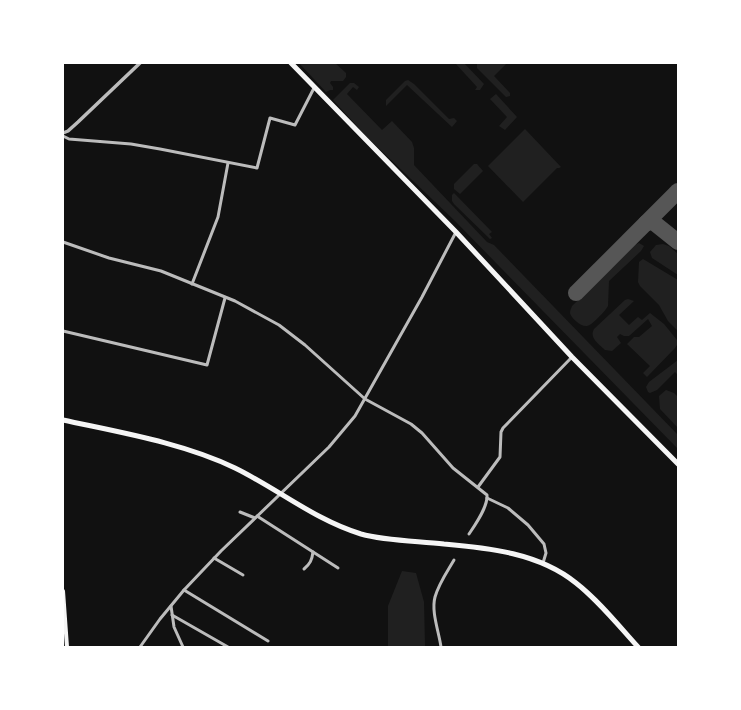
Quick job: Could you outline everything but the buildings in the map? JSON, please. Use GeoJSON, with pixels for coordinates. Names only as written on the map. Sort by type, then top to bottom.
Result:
{"type":"FeatureCollection","features":[{"type":"Feature","properties":{"kind":"highway"},"geometry":{"type":"LineString","coordinates":[[291,63],[456,232],[572,357],[678,464]]}},
{"type":"Feature","properties":{"kind":"highway"},"geometry":{"type":"LineString","coordinates":[[63,420],[199,453],[235,468],[280,493],[315,515],[362,534],[390,539],[490,549],[524,556],[543,563],[561,572],[589,594],[638,647]]}},
{"type":"Feature","properties":{"kind":"main road"},"geometry":{"type":"LineString","coordinates":[[63,591],[67,647]]}},
{"type":"Feature","properties":{"kind":"street"},"geometry":{"type":"LineString","coordinates":[[63,133],[68,131],[78,122],[140,63]]}},
{"type":"Feature","properties":{"kind":"street"},"geometry":{"type":"LineString","coordinates":[[63,136],[69,139],[131,144],[256,168],[270,118],[295,125],[314,88]]}},
{"type":"Feature","properties":{"kind":"street"},"geometry":{"type":"LineString","coordinates":[[192,284],[218,217],[228,163]]}},
{"type":"Feature","properties":{"kind":"street"},"geometry":{"type":"LineString","coordinates":[[140,647],[160,618],[184,590],[214,558],[329,447],[355,416],[422,297],[456,232]]}},
{"type":"Feature","properties":{"kind":"street"},"geometry":{"type":"LineString","coordinates":[[63,242],[109,258],[161,271],[235,301],[279,325],[305,345],[365,399],[411,424],[453,468],[484,492],[487,495],[487,498],[508,508],[528,525],[544,544],[546,553],[543,563]]}},
{"type":"Feature","properties":{"kind":"street"},"geometry":{"type":"LineString","coordinates":[[63,331],[207,365],[225,298]]}},
{"type":"Feature","properties":{"kind":"street"},"geometry":{"type":"LineString","coordinates":[[478,488],[500,457],[501,432],[503,428],[572,357]]}},
{"type":"Feature","properties":{"kind":"street"},"geometry":{"type":"LineString","coordinates":[[469,534],[480,516],[487,498]]}},
{"type":"Feature","properties":{"kind":"street"},"geometry":{"type":"LineString","coordinates":[[240,512],[256,517],[338,568]]}},
{"type":"Feature","properties":{"kind":"street"},"geometry":{"type":"LineString","coordinates":[[304,569],[312,560],[313,552]]}},
{"type":"Feature","properties":{"kind":"street"},"geometry":{"type":"LineString","coordinates":[[214,558],[243,575]]}},
{"type":"Feature","properties":{"kind":"street"},"geometry":{"type":"LineString","coordinates":[[441,647],[434,608],[435,598],[440,584],[454,560]]}},
{"type":"Feature","properties":{"kind":"street"},"geometry":{"type":"LineString","coordinates":[[184,590],[268,641]]}},
{"type":"Feature","properties":{"kind":"street"},"geometry":{"type":"LineString","coordinates":[[171,606],[174,627],[183,647]]}},
{"type":"Feature","properties":{"kind":"street"},"geometry":{"type":"LineString","coordinates":[[172,615],[228,647]]}},
{"type":"Feature","properties":{"kind":"shaded area"},"geometry":{"type":"Polygon","coordinates":[[[299,63],[335,63],[346,73],[346,77],[343,81],[331,81],[330,83],[333,90],[326,92],[299,63]]]}},
{"type":"Feature","properties":{"kind":"shaded area"},"geometry":{"type":"Polygon","coordinates":[[[455,63],[464,63],[484,84],[480,90],[475,90],[477,87],[455,63]]]}},
{"type":"Feature","properties":{"kind":"shaded area"},"geometry":{"type":"Polygon","coordinates":[[[477,63],[507,63],[494,76],[510,93],[510,96],[506,97],[477,68],[477,63]]]}},
{"type":"Feature","properties":{"kind":"shaded area"},"geometry":{"type":"Polygon","coordinates":[[[408,80],[414,84],[449,119],[454,118],[457,121],[452,127],[407,85],[386,106],[386,100],[405,81],[408,80]]]}},
{"type":"Feature","properties":{"kind":"shaded area"},"geometry":{"type":"Polygon","coordinates":[[[350,83],[354,83],[359,87],[357,90],[353,87],[347,94],[382,130],[392,121],[412,142],[414,148],[414,165],[487,242],[494,245],[678,435],[678,449],[455,221],[367,137],[333,100],[350,83]]]}},
{"type":"Feature","properties":{"kind":"shaded area"},"geometry":{"type":"Polygon","coordinates":[[[496,94],[517,117],[505,130],[499,126],[507,117],[490,99],[496,94]]]}},
{"type":"Feature","properties":{"kind":"shaded area"},"geometry":{"type":"Polygon","coordinates":[[[525,129],[561,167],[557,168],[523,202],[488,166],[525,129]]]}},
{"type":"Feature","properties":{"kind":"shaded area"},"geometry":{"type":"Polygon","coordinates":[[[474,164],[477,164],[483,171],[460,194],[454,189],[454,184],[474,164]]]}},
{"type":"Feature","properties":{"kind":"shaded area"},"geometry":{"type":"Polygon","coordinates":[[[454,193],[492,232],[489,234],[492,238],[490,239],[454,204],[452,201],[452,195],[454,193]]]}},
{"type":"Feature","properties":{"kind":"shaded area"},"geometry":{"type":"Polygon","coordinates":[[[639,243],[644,246],[641,251],[609,281],[608,306],[606,309],[597,319],[587,326],[577,322],[570,313],[572,306],[635,245],[639,243]]]}},
{"type":"Feature","properties":{"kind":"shaded area"},"geometry":{"type":"Polygon","coordinates":[[[663,244],[669,246],[678,254],[678,275],[652,258],[650,252],[656,245],[663,244]]]}},
{"type":"Feature","properties":{"kind":"shaded area"},"geometry":{"type":"Polygon","coordinates":[[[643,259],[678,280],[678,331],[668,321],[659,305],[640,286],[638,282],[639,262],[643,259]]]}},
{"type":"Feature","properties":{"kind":"shaded area"},"geometry":{"type":"Polygon","coordinates":[[[628,299],[634,301],[619,315],[629,325],[638,317],[642,320],[650,313],[664,324],[677,340],[677,345],[675,348],[647,377],[643,373],[650,366],[627,344],[634,337],[639,337],[652,326],[648,319],[629,336],[620,334],[617,337],[621,343],[612,351],[605,350],[595,341],[593,335],[594,329],[625,300],[628,299]]]}},
{"type":"Feature","properties":{"kind":"shaded area"},"geometry":{"type":"Polygon","coordinates":[[[678,360],[678,375],[675,372],[657,390],[650,393],[648,392],[646,387],[649,382],[678,360]]]}},
{"type":"Feature","properties":{"kind":"shaded area"},"geometry":{"type":"Polygon","coordinates":[[[666,390],[674,393],[678,397],[678,428],[660,409],[659,396],[666,390]]]}},
{"type":"Feature","properties":{"kind":"shaded area"},"geometry":{"type":"Polygon","coordinates":[[[402,571],[416,573],[424,602],[425,647],[388,647],[388,606],[402,571]]]}},
{"type":"Feature","properties":{"kind":"taxiway"},"geometry":{"type":"LineString","coordinates":[[576,293],[678,191]]}},
{"type":"Feature","properties":{"kind":"taxiway"},"geometry":{"type":"LineString","coordinates":[[646,223],[653,222],[678,242]]}}]}
